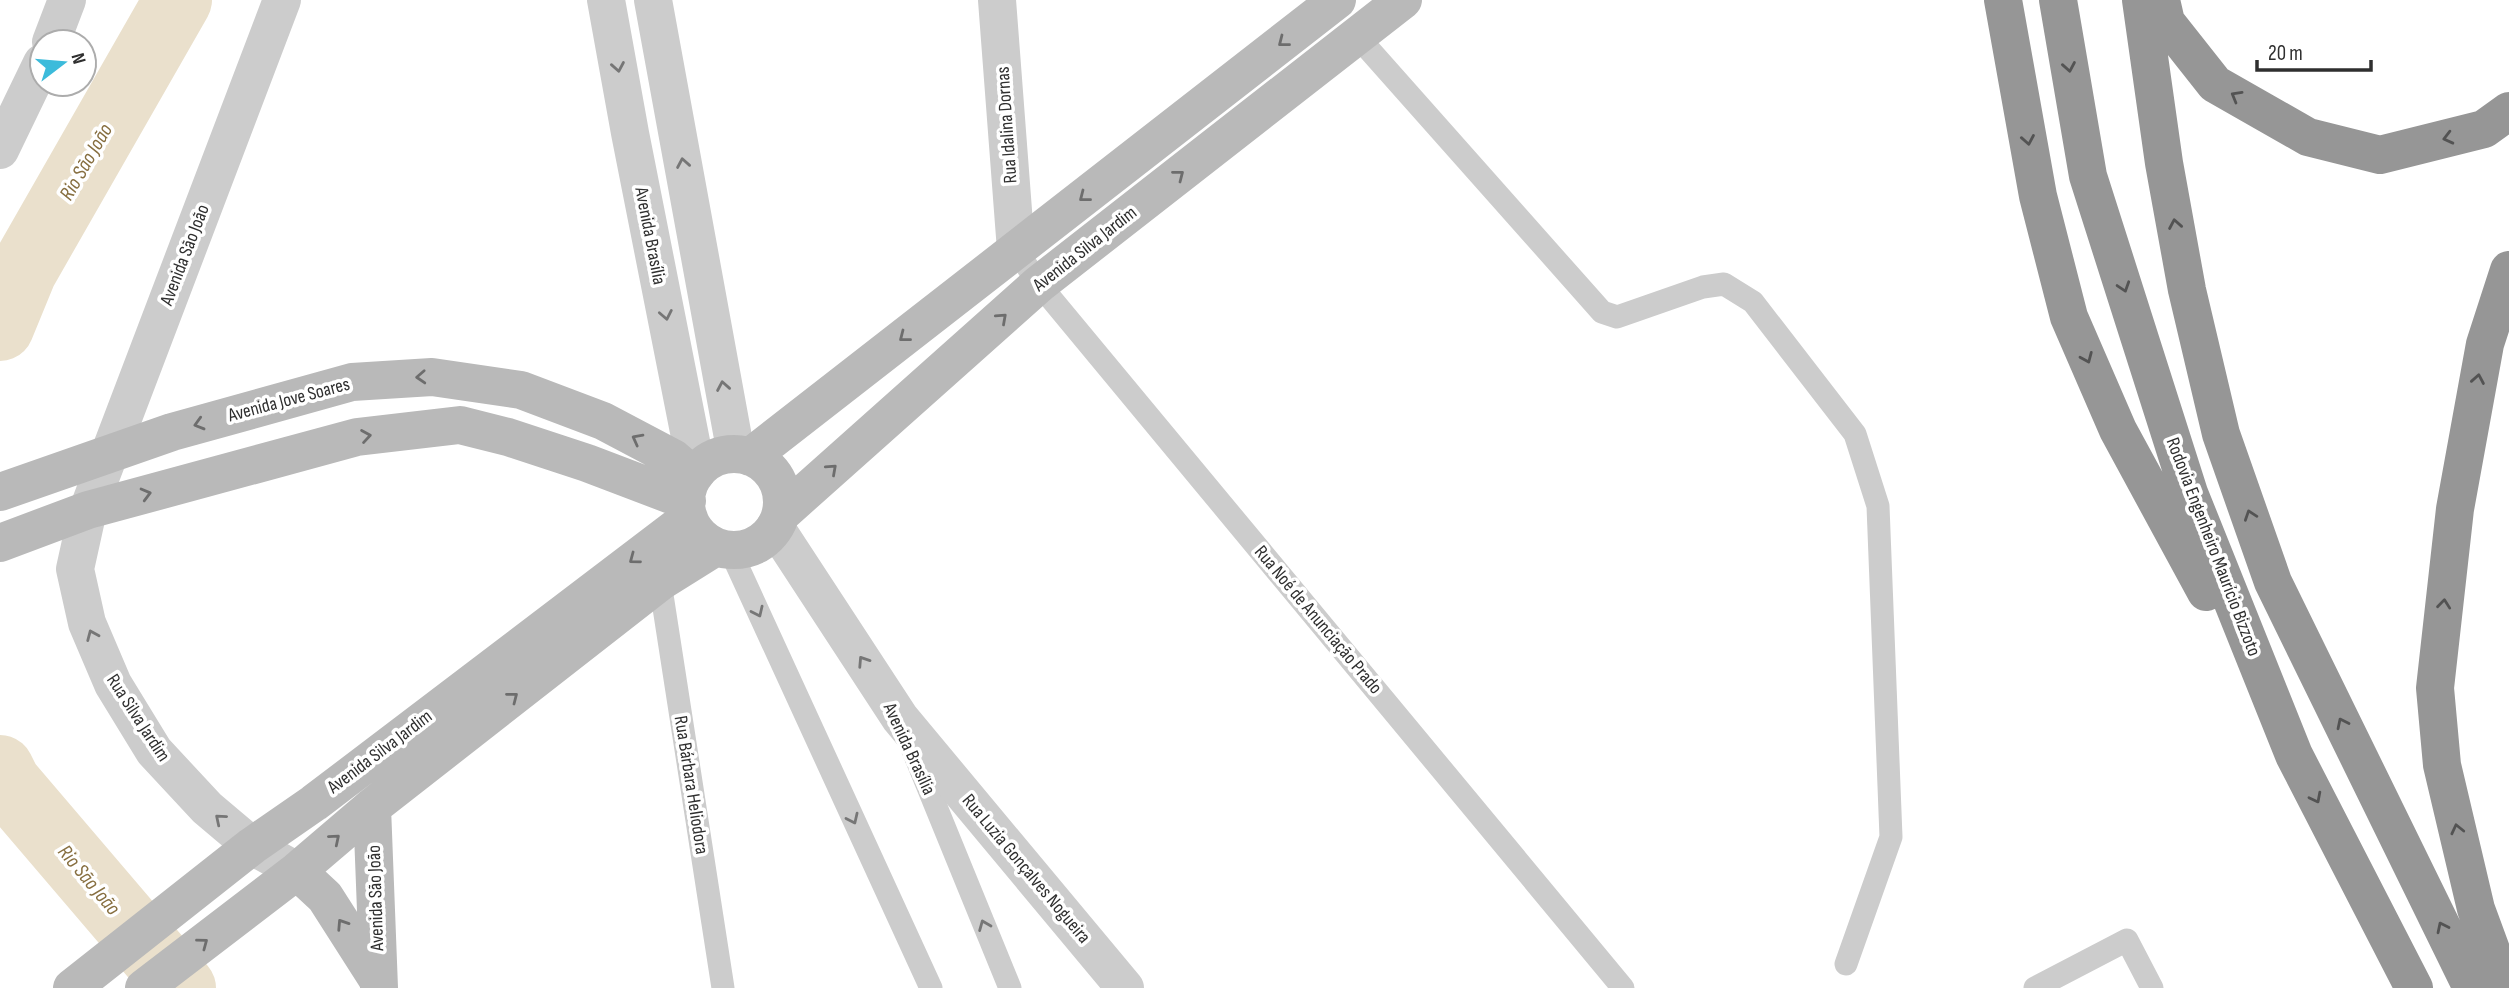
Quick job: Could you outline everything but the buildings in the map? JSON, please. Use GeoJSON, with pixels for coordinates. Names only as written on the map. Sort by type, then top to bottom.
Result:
{"type":"FeatureCollection","features":[{"type":"Feature","properties":{"kind":"highway"},"geometry":{"type":"LineString","coordinates":[[2003,0],[2038,195],[2069,317],[2118,430],[2294,755]]}},
{"type":"Feature","properties":{"kind":"highway","name":"Rodovia Engenheiro Maurício Bizzoto"},"geometry":{"type":"LineString","coordinates":[[2058,0],[2088,176],[2189,493],[2294,755],[2414,988]]}},
{"type":"Feature","properties":{"kind":"highway"},"geometry":{"type":"LineString","coordinates":[[2141,0],[2164,163],[2187,290],[2221,434],[2273,582],[2472,988]]}},
{"type":"Feature","properties":{"kind":"highway"},"geometry":{"type":"LineString","coordinates":[[2161,0],[2166,22],[2215,84],[2308,137],[2380,155],[2484,129],[2509,111]]}},
{"type":"Feature","properties":{"kind":"highway"},"geometry":{"type":"LineString","coordinates":[[2505,988],[2476,909],[2445,778],[2435,688],[2455,509],[2485,344],[2509,270]]}},
{"type":"Feature","properties":{"kind":"main road"},"geometry":{"type":"LineString","coordinates":[[743,455],[1016,250],[1337,0]]}},
{"type":"Feature","properties":{"kind":"main road","name":"Avenida Silva Jardim"},"geometry":{"type":"LineString","coordinates":[[778,521],[1039,284],[1404,0]]}},
{"type":"Feature","properties":{"kind":"main road","name":"Avenida Jove Soares"},"geometry":{"type":"LineString","coordinates":[[0,492],[172,432],[352,382],[432,377],[521,390],[591,417],[673,458],[692,492]]}},
{"type":"Feature","properties":{"kind":"main road"},"geometry":{"type":"LineString","coordinates":[[0,543],[73,516],[357,437],[460,425],[692,492]]}},
{"type":"Feature","properties":{"kind":"main road"},"geometry":{"type":"LineString","coordinates":[[743,455],[763,463],[773,474],[782,500],[778,521],[767,538],[756,545],[743,550],[723,548],[704,540],[695,530],[692,492],[708,461],[721,456],[743,455]]}},
{"type":"Feature","properties":{"kind":"main road","name":"Avenida Silva Jardim"},"geometry":{"type":"LineString","coordinates":[[72,988],[244,853],[314,803],[692,492]]}},
{"type":"Feature","properties":{"kind":"main road","name":"Avenida Silva Jardim"},"geometry":{"type":"LineString","coordinates":[[144,988],[297,871],[372,807],[660,582],[723,548]]}},
{"type":"Feature","properties":{"kind":"main road","name":"Avenida São João"},"geometry":{"type":"LineString","coordinates":[[372,807],[379,985]]}},
{"type":"Feature","properties":{"kind":"main road"},"geometry":{"type":"LineString","coordinates":[[297,871],[325,897],[379,985]]}},
{"type":"Feature","properties":{"kind":"street"},"geometry":{"type":"LineString","coordinates":[[56,28],[66,0]]}},
{"type":"Feature","properties":{"kind":"street","name":"Avenida São João"},"geometry":{"type":"LineString","coordinates":[[73,516],[108,455],[282,0]]}},
{"type":"Feature","properties":{"kind":"street","name":"Avenida Brasília"},"geometry":{"type":"LineString","coordinates":[[606,0],[692,492]]}},
{"type":"Feature","properties":{"kind":"street"},"geometry":{"type":"LineString","coordinates":[[653,0],[743,455]]}},
{"type":"Feature","properties":{"kind":"street","name":"Rua Idalina Dornas"},"geometry":{"type":"LineString","coordinates":[[998,0],[1016,250]]}},
{"type":"Feature","properties":{"kind":"street"},"geometry":{"type":"LineString","coordinates":[[0,150],[28,92]]}},
{"type":"Feature","properties":{"kind":"street"},"geometry":{"type":"LineString","coordinates":[[630,133],[676,124]]}},
{"type":"Feature","properties":{"kind":"street","name":"Rua Silva Jardim"},"geometry":{"type":"LineString","coordinates":[[73,516],[75,569],[87,623],[113,684],[154,751],[244,853],[297,871]]}},
{"type":"Feature","properties":{"kind":"street","name":"Avenida Brasília"},"geometry":{"type":"LineString","coordinates":[[778,521],[900,718]]}},
{"type":"Feature","properties":{"kind":"street","name":"Rua Luzia Gonçalves Nogueira"},"geometry":{"type":"LineString","coordinates":[[900,718],[1125,988]]}},
{"type":"Feature","properties":{"kind":"lane"},"geometry":{"type":"LineString","coordinates":[[1357,36],[1602,312],[1617,317],[1703,286],[1724,284],[1753,302],[1856,434],[1878,506],[1891,837],[1846,964]]}},
{"type":"Feature","properties":{"kind":"lane","name":"Rua Noé de Anunciação Prado"},"geometry":{"type":"LineString","coordinates":[[1016,250],[1039,284],[1623,988]]}},
{"type":"Feature","properties":{"kind":"lane"},"geometry":{"type":"LineString","coordinates":[[723,548],[932,988]]}},
{"type":"Feature","properties":{"kind":"lane","name":"Rua Bárbara Heliodora"},"geometry":{"type":"LineString","coordinates":[[660,582],[723,988]]}},
{"type":"Feature","properties":{"kind":"lane","name":"Avenida Brasília"},"geometry":{"type":"LineString","coordinates":[[900,718],[1010,988]]}},
{"type":"Feature","properties":{"kind":"lane"},"geometry":{"type":"LineString","coordinates":[[2035,988],[2127,940],[2152,988]]}},
{"type":"Feature","properties":{"kind":"waterway","name":"Rio São João"},"geometry":{"type":"LineString","coordinates":[[0,327],[23,271],[178,0]]}},
{"type":"Feature","properties":{"kind":"waterway","name":"Rio São João"},"geometry":{"type":"LineString","coordinates":[[0,769],[7,783],[182,988]]}}]}
